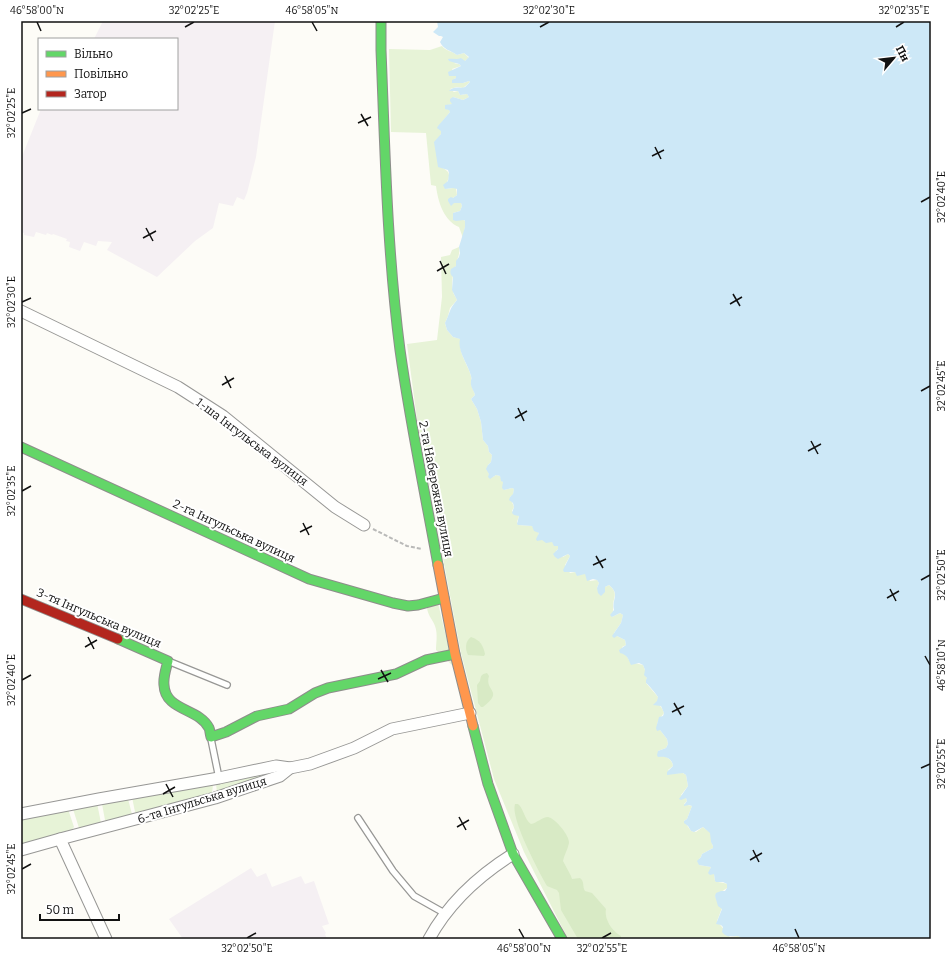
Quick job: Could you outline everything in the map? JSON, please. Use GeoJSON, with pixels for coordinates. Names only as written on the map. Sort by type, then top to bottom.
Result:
{"type":"FeatureCollection","features":[{"type":"Feature","properties":{"kind":"street","name":"2-га Набережна вулиця"},"geometry":{"type":"LineString","coordinates":[[381,21],[389,233],[400,341],[412,427],[455,654],[488,784],[513,854],[562,939]]}},
{"type":"Feature","properties":{"kind":"street","name":"1-ша Інгульська вулиця"},"geometry":{"type":"LineString","coordinates":[[21,311],[178,387],[223,416],[335,507],[364,525]]}},
{"type":"Feature","properties":{"kind":"street","name":"2-га Інгульська вулиця"},"geometry":{"type":"LineString","coordinates":[[21,447],[317,583],[408,606],[444,598]]}},
{"type":"Feature","properties":{"kind":"street","name":"3-тя Інгульська вулиця"},"geometry":{"type":"LineString","coordinates":[[21,599],[168,661],[163,688],[166,697],[172,703],[203,722],[208,728],[211,737]]}},
{"type":"Feature","properties":{"kind":"street"},"geometry":{"type":"LineString","coordinates":[[211,737],[226,732],[257,716],[290,709],[316,693],[328,688],[396,674],[426,660],[455,654]]}},
{"type":"Feature","properties":{"kind":"street","name":"6-та Інгульська вулиця"},"geometry":{"type":"LineString","coordinates":[[21,850],[60,838],[215,798],[280,776],[290,768],[310,764],[354,748],[392,729],[470,713]]}},
{"type":"Feature","properties":{"kind":"street"},"geometry":{"type":"LineString","coordinates":[[21,814],[99,798],[220,778],[276,766],[290,768]]}},
{"type":"Feature","properties":{"kind":"street"},"geometry":{"type":"LineString","coordinates":[[60,838],[106,939]]}},
{"type":"Feature","properties":{"kind":"street"},"geometry":{"type":"LineString","coordinates":[[429,939],[446,914],[469,886],[492,867],[513,854]]}},
{"type":"Feature","properties":{"kind":"lane"},"geometry":{"type":"LineString","coordinates":[[168,661],[227,685]]}},
{"type":"Feature","properties":{"kind":"lane"},"geometry":{"type":"LineString","coordinates":[[211,737],[220,778]]}},
{"type":"Feature","properties":{"kind":"lane"},"geometry":{"type":"LineString","coordinates":[[358,818],[393,871],[414,896],[446,914]]}},
{"type":"Feature","properties":{"kind":"path"},"geometry":{"type":"LineString","coordinates":[[364,525],[407,546],[436,552]]}},
{"type":"Feature","properties":{"kind":"shaded area"},"geometry":{"type":"Polygon","coordinates":[[[103,21],[275,21],[256,157],[244,200],[237,197],[233,206],[219,203],[213,228],[195,241],[157,277],[107,250],[112,242],[98,241],[96,246],[84,242],[80,251],[69,247],[70,242],[66,241],[67,239],[53,234],[47,233],[46,235],[36,232],[34,237],[24,235],[24,233],[21,232],[21,159],[41,110],[178,110],[178,38],[94,38],[103,21]]]}},
{"type":"Feature","properties":{"kind":"shaded area"},"geometry":{"type":"Polygon","coordinates":[[[251,868],[257,877],[266,873],[272,887],[301,876],[305,884],[314,881],[329,924],[322,926],[326,933],[327,939],[183,939],[169,919],[251,868]]]}},
{"type":"Feature","properties":{"kind":"green space"},"geometry":{"type":"Polygon","coordinates":[[[442,46],[457,55],[464,53],[469,58],[465,61],[454,64],[459,64],[461,66],[452,69],[456,76],[454,79],[463,83],[470,82],[463,88],[457,87],[450,89],[454,92],[458,91],[460,95],[467,94],[469,97],[463,100],[453,97],[452,104],[448,105],[450,112],[441,123],[441,134],[438,139],[441,167],[449,174],[445,189],[456,188],[457,195],[453,198],[454,203],[461,203],[462,206],[460,211],[453,213],[465,221],[463,238],[459,227],[446,216],[438,198],[436,186],[431,185],[426,133],[391,132],[389,49],[430,50],[442,46]]]}},
{"type":"Feature","properties":{"kind":"green space"},"geometry":{"type":"Polygon","coordinates":[[[459,247],[459,255],[454,268],[452,283],[452,289],[457,300],[450,308],[445,323],[447,330],[453,337],[461,339],[460,348],[471,376],[471,384],[475,395],[471,399],[477,409],[481,422],[483,440],[488,446],[489,452],[492,455],[491,462],[488,465],[489,475],[493,477],[496,475],[500,476],[503,482],[504,490],[514,489],[513,495],[510,497],[514,507],[512,511],[519,516],[517,522],[518,525],[532,526],[539,533],[538,536],[542,540],[552,542],[558,546],[556,551],[563,557],[568,554],[570,556],[565,565],[570,573],[575,572],[586,574],[590,581],[597,580],[599,583],[597,588],[605,592],[605,587],[609,585],[614,591],[615,595],[612,617],[620,613],[623,615],[621,623],[614,633],[625,640],[626,645],[622,647],[630,662],[643,665],[647,678],[646,683],[658,697],[658,702],[664,713],[658,721],[657,726],[667,739],[668,744],[666,748],[658,751],[671,761],[673,766],[668,770],[674,773],[683,773],[686,775],[688,786],[681,795],[686,798],[687,801],[684,804],[692,806],[687,819],[684,821],[691,831],[696,832],[703,827],[712,835],[713,848],[702,854],[699,859],[699,865],[711,867],[710,869],[714,874],[715,881],[727,884],[727,888],[715,896],[722,908],[717,921],[730,937],[738,936],[744,939],[568,939],[524,852],[494,779],[461,653],[418,427],[407,344],[437,340],[442,297],[441,257],[450,255],[452,250],[459,247]]]}},
{"type":"Feature","properties":{"kind":"green space"},"geometry":{"type":"Polygon","coordinates":[[[438,603],[453,666],[436,650],[436,629],[427,608],[438,603]]]}},
{"type":"Feature","properties":{"kind":"green space"},"geometry":{"type":"Polygon","coordinates":[[[471,637],[481,643],[485,654],[484,656],[468,655],[466,645],[471,637]]]}},
{"type":"Feature","properties":{"kind":"green space"},"geometry":{"type":"Polygon","coordinates":[[[487,673],[489,676],[488,681],[493,697],[483,707],[481,707],[478,703],[477,685],[482,676],[487,673]]]}},
{"type":"Feature","properties":{"kind":"green space"},"geometry":{"type":"Polygon","coordinates":[[[283,770],[217,793],[216,783],[283,770]]]}},
{"type":"Feature","properties":{"kind":"green space"},"geometry":{"type":"Polygon","coordinates":[[[213,784],[212,794],[137,814],[135,812],[132,797],[213,784]]]}},
{"type":"Feature","properties":{"kind":"green space"},"geometry":{"type":"Polygon","coordinates":[[[128,799],[132,814],[131,816],[105,820],[102,804],[103,802],[128,799]]]}},
{"type":"Feature","properties":{"kind":"green space"},"geometry":{"type":"Polygon","coordinates":[[[97,803],[101,823],[81,829],[79,828],[73,809],[97,803]]]}},
{"type":"Feature","properties":{"kind":"green space"},"geometry":{"type":"Polygon","coordinates":[[[515,804],[520,806],[531,824],[548,817],[554,820],[562,828],[569,840],[563,861],[572,879],[580,878],[585,891],[592,893],[606,909],[607,921],[621,936],[621,939],[578,939],[561,910],[559,893],[557,890],[547,886],[526,845],[517,821],[515,804]]]}},
{"type":"Feature","properties":{"kind":"green space"},"geometry":{"type":"Polygon","coordinates":[[[68,809],[74,827],[71,831],[21,845],[21,818],[68,809]]]}},
{"type":"Feature","properties":{"kind":"water"},"geometry":{"type":"Polygon","coordinates":[[[437,21],[931,21],[931,939],[744,939],[738,936],[726,935],[722,932],[723,927],[716,924],[722,909],[718,906],[715,896],[716,893],[725,891],[727,884],[723,882],[716,882],[714,874],[710,875],[708,873],[711,867],[699,865],[697,861],[702,854],[713,848],[710,833],[703,827],[694,832],[691,831],[684,823],[692,806],[684,806],[687,801],[686,798],[681,800],[679,799],[688,786],[686,775],[683,773],[667,775],[667,772],[673,766],[671,761],[668,758],[658,757],[657,755],[658,751],[666,748],[668,744],[667,739],[660,730],[657,731],[656,728],[659,717],[663,716],[664,713],[661,706],[653,705],[657,701],[658,697],[646,683],[647,678],[644,675],[645,670],[643,665],[639,663],[631,665],[625,655],[620,653],[619,650],[626,645],[625,640],[617,636],[614,638],[612,636],[621,623],[623,615],[620,613],[612,617],[610,615],[614,610],[613,606],[615,594],[613,588],[609,585],[605,587],[605,592],[601,596],[598,593],[597,588],[599,583],[597,580],[593,579],[587,581],[585,574],[577,576],[575,572],[564,572],[563,570],[570,556],[568,554],[558,559],[553,554],[558,549],[558,546],[554,546],[552,542],[546,543],[542,540],[537,541],[536,539],[539,533],[534,531],[532,526],[518,525],[519,516],[512,513],[514,507],[513,503],[509,500],[514,489],[504,490],[502,488],[503,482],[501,481],[500,476],[496,475],[490,479],[488,477],[489,474],[486,469],[491,462],[492,455],[489,452],[488,446],[483,440],[481,422],[477,409],[471,399],[475,395],[471,385],[470,371],[461,353],[459,344],[460,339],[453,337],[447,330],[445,323],[454,303],[457,300],[452,290],[453,277],[450,271],[456,266],[456,261],[459,257],[459,247],[465,227],[465,221],[453,220],[453,213],[460,211],[462,206],[461,203],[454,203],[451,206],[448,201],[451,197],[453,198],[457,195],[457,189],[445,189],[443,185],[448,181],[449,173],[448,170],[438,167],[434,142],[441,134],[441,131],[437,128],[438,126],[450,112],[449,110],[445,109],[445,105],[452,104],[450,99],[453,97],[463,100],[469,97],[467,94],[460,95],[458,91],[449,91],[453,88],[463,88],[470,82],[452,83],[452,80],[456,78],[456,76],[449,76],[448,72],[461,66],[449,61],[448,59],[461,58],[465,61],[469,57],[464,53],[457,55],[443,47],[440,42],[443,37],[433,32],[438,27],[437,21]]]}},
{"type":"Feature","properties":{"kind":"traffic: fast"},"geometry":{"type":"LineString","coordinates":[[381,21],[387,200],[392,275],[400,350],[408,404],[438,565]]}},
{"type":"Feature","properties":{"kind":"traffic: fast"},"geometry":{"type":"LineString","coordinates":[[21,447],[309,579],[408,606],[444,598]]}},
{"type":"Feature","properties":{"kind":"traffic: fast"},"geometry":{"type":"LineString","coordinates":[[118,639],[168,661],[164,679],[166,693],[170,700],[176,705],[198,716],[204,721],[209,728],[211,737],[226,732],[257,716],[289,709],[315,693],[328,688],[396,674],[426,660],[455,654]]}},
{"type":"Feature","properties":{"kind":"traffic: fast"},"geometry":{"type":"LineString","coordinates":[[473,726],[488,784],[513,854],[562,939]]}},
{"type":"Feature","properties":{"kind":"traffic: slow"},"geometry":{"type":"LineString","coordinates":[[438,565],[455,654],[473,726]]}},
{"type":"Feature","properties":{"kind":"traffic: jam"},"geometry":{"type":"LineString","coordinates":[[21,599],[118,639]]}}]}
